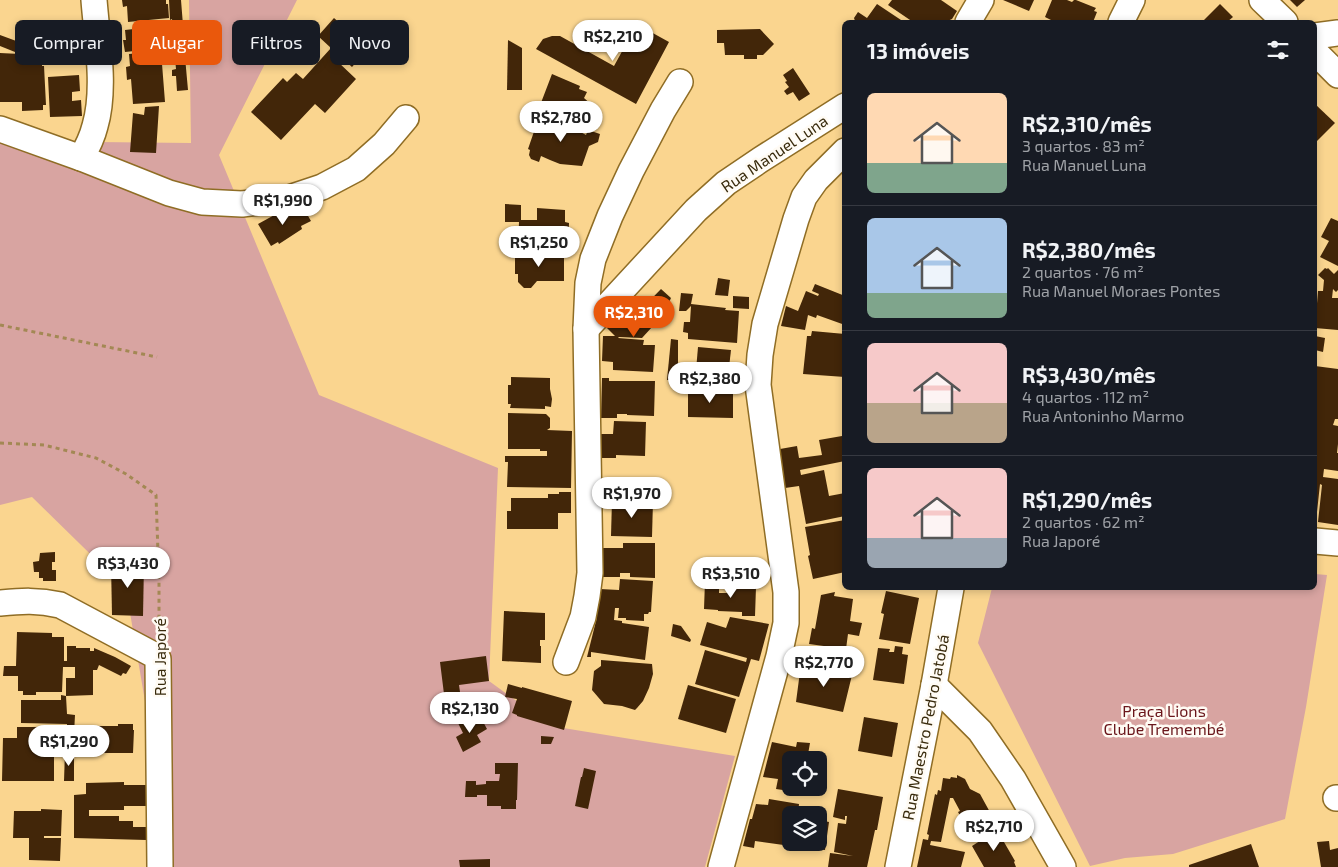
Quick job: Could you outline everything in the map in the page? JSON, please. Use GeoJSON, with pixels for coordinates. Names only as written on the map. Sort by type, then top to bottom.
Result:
{"type":"FeatureCollection","features":[{"type":"Feature","properties":{"kind":"street"},"geometry":{"type":"LineString","coordinates":[[81,158],[96,127],[99,109],[100,72],[94,0]]}},
{"type":"Feature","properties":{"kind":"street"},"geometry":{"type":"LineString","coordinates":[[969,20],[981,0]]}},
{"type":"Feature","properties":{"kind":"street"},"geometry":{"type":"LineString","coordinates":[[1122,20],[1132,0]]}},
{"type":"Feature","properties":{"kind":"street"},"geometry":{"type":"LineString","coordinates":[[1262,0],[1283,20]]}},
{"type":"Feature","properties":{"kind":"street"},"geometry":{"type":"LineString","coordinates":[[1317,36],[1338,33]]}},
{"type":"Feature","properties":{"kind":"street"},"geometry":{"type":"LineString","coordinates":[[1317,54],[1338,74]]}},
{"type":"Feature","properties":{"kind":"street"},"geometry":{"type":"LineString","coordinates":[[566,662],[588,596],[590,573],[586,329],[588,283],[593,259],[610,216],[631,171],[680,82]]}},
{"type":"Feature","properties":{"kind":"street","name":"Rua Manuel Luna"},"geometry":{"type":"LineString","coordinates":[[586,329],[696,210],[726,183],[842,108]]}},
{"type":"Feature","properties":{"kind":"street"},"geometry":{"type":"LineString","coordinates":[[0,129],[81,158],[169,193],[202,202],[242,204],[286,199],[322,187],[356,169],[384,144],[406,118]]}},
{"type":"Feature","properties":{"kind":"street"},"geometry":{"type":"LineString","coordinates":[[721,867],[779,656],[786,623],[786,592],[758,385],[765,324],[804,197],[816,180],[842,154]]}},
{"type":"Feature","properties":{"kind":"street"},"geometry":{"type":"LineString","coordinates":[[1317,541],[1338,544]]}},
{"type":"Feature","properties":{"kind":"street","name":"Rua Maestro Pedro Jatobá"},"geometry":{"type":"LineString","coordinates":[[898,867],[951,590]]}},
{"type":"Feature","properties":{"kind":"street"},"geometry":{"type":"LineString","coordinates":[[0,603],[25,600],[44,601],[60,605],[158,659]]}},
{"type":"Feature","properties":{"kind":"street","name":"Rua Japoré"},"geometry":{"type":"LineString","coordinates":[[158,659],[160,867]]}},
{"type":"Feature","properties":{"kind":"street"},"geometry":{"type":"LineString","coordinates":[[934,685],[980,731],[1013,778],[1063,867]]}},
{"type":"Feature","properties":{"kind":"path"},"geometry":{"type":"LineString","coordinates":[[0,325],[157,357]]}},
{"type":"Feature","properties":{"kind":"path","name":"Rua Japoré"},"geometry":{"type":"LineString","coordinates":[[0,443],[44,445],[96,458],[126,474],[156,495],[159,582],[158,659]]}},
{"type":"Feature","properties":{"kind":"green space"},"geometry":{"type":"Polygon","coordinates":[[[189,0],[297,0],[287,20],[232,20],[232,65],[264,65],[219,155],[319,395],[498,468],[489,681],[551,726],[735,756],[705,867],[173,867],[126,589],[32,497],[0,505],[0,141],[191,143],[190,65],[222,65],[222,20],[189,20],[189,0]]]}},
{"type":"Feature","properties":{"kind":"green space","name":"Praça Lions Clube Tremembé"},"geometry":{"type":"Polygon","coordinates":[[[1317,574],[1327,575],[1306,707],[1285,819],[1173,854],[1125,858],[1090,866],[978,643],[991,590],[1317,590],[1317,574]]]}},
{"type":"Feature","properties":{"kind":"building"},"geometry":{"type":"Polygon","coordinates":[[[122,0],[166,0],[169,18],[132,20],[128,22],[127,6],[123,7],[122,0]]]}},
{"type":"Feature","properties":{"kind":"building"},"geometry":{"type":"Polygon","coordinates":[[[169,0],[181,0],[183,20],[170,20],[169,0]]]}},
{"type":"Feature","properties":{"kind":"building"},"geometry":{"type":"Polygon","coordinates":[[[892,0],[941,0],[957,11],[950,20],[910,20],[888,5],[892,0]]]}},
{"type":"Feature","properties":{"kind":"building"},"geometry":{"type":"Polygon","coordinates":[[[1003,0],[1034,0],[1029,11],[1003,0]]]}},
{"type":"Feature","properties":{"kind":"building"},"geometry":{"type":"Polygon","coordinates":[[[1052,0],[1072,2],[1076,0],[1096,8],[1094,11],[1097,12],[1094,20],[1051,20],[1045,17],[1052,0]]]}},
{"type":"Feature","properties":{"kind":"building"},"geometry":{"type":"Polygon","coordinates":[[[1290,0],[1305,0],[1297,7],[1290,0]]]}},
{"type":"Feature","properties":{"kind":"building"},"geometry":{"type":"Polygon","coordinates":[[[877,4],[901,20],[855,20],[854,18],[858,12],[867,18],[877,4]]]}},
{"type":"Feature","properties":{"kind":"building"},"geometry":{"type":"Polygon","coordinates":[[[1220,4],[1233,17],[1229,20],[1204,20],[1220,4]]]}},
{"type":"Feature","properties":{"kind":"building"},"geometry":{"type":"Polygon","coordinates":[[[330,22],[330,47],[320,38],[320,34],[330,22]]]}},
{"type":"Feature","properties":{"kind":"building"},"geometry":{"type":"Polygon","coordinates":[[[636,26],[640,26],[669,42],[636,104],[536,49],[543,39],[560,36],[614,66],[636,26]]]}},
{"type":"Feature","properties":{"kind":"building"},"geometry":{"type":"Polygon","coordinates":[[[132,29],[132,51],[125,52],[123,40],[126,40],[125,30],[132,29]]]}},
{"type":"Feature","properties":{"kind":"building"},"geometry":{"type":"Polygon","coordinates":[[[760,29],[774,44],[763,55],[757,55],[757,59],[744,59],[744,55],[725,55],[724,43],[717,43],[717,30],[760,29]]]}},
{"type":"Feature","properties":{"kind":"building"},"geometry":{"type":"Polygon","coordinates":[[[0,35],[15,41],[15,52],[0,46],[0,35]]]}},
{"type":"Feature","properties":{"kind":"building"},"geometry":{"type":"Polygon","coordinates":[[[508,40],[522,48],[522,90],[507,90],[508,40]]]}},
{"type":"Feature","properties":{"kind":"building"},"geometry":{"type":"Polygon","coordinates":[[[330,49],[330,65],[341,65],[356,79],[325,113],[315,104],[281,140],[251,112],[283,78],[287,82],[296,73],[303,79],[316,65],[320,65],[320,60],[330,49]]]}},
{"type":"Feature","properties":{"kind":"building"},"geometry":{"type":"Polygon","coordinates":[[[0,53],[15,54],[15,65],[44,66],[46,105],[43,105],[43,110],[22,111],[22,102],[0,102],[0,53]]]}},
{"type":"Feature","properties":{"kind":"building"},"geometry":{"type":"Polygon","coordinates":[[[129,54],[132,54],[132,65],[162,65],[165,102],[133,104],[131,79],[127,80],[126,67],[130,66],[129,54]]]}},
{"type":"Feature","properties":{"kind":"building"},"geometry":{"type":"Polygon","coordinates":[[[176,65],[186,65],[188,90],[177,91],[176,76],[172,76],[172,70],[176,69],[176,65]]]}},
{"type":"Feature","properties":{"kind":"building"},"geometry":{"type":"Polygon","coordinates":[[[793,68],[810,94],[799,101],[793,92],[787,95],[784,91],[789,87],[783,75],[793,68]]]}},
{"type":"Feature","properties":{"kind":"building"},"geometry":{"type":"Polygon","coordinates":[[[552,74],[580,86],[579,89],[587,92],[584,98],[594,107],[586,127],[539,108],[552,74]]]}},
{"type":"Feature","properties":{"kind":"building"},"geometry":{"type":"Polygon","coordinates":[[[79,75],[80,91],[72,92],[72,101],[81,100],[82,116],[50,117],[48,77],[79,75]]]}},
{"type":"Feature","properties":{"kind":"building"},"geometry":{"type":"Polygon","coordinates":[[[159,106],[156,153],[130,152],[133,113],[144,115],[145,107],[159,106]]]}},
{"type":"Feature","properties":{"kind":"building"},"geometry":{"type":"Polygon","coordinates":[[[1317,106],[1335,123],[1317,141],[1317,106]]]}},
{"type":"Feature","properties":{"kind":"building"},"geometry":{"type":"Polygon","coordinates":[[[538,120],[566,124],[586,135],[588,130],[600,134],[598,142],[589,146],[582,166],[560,164],[541,156],[539,162],[531,159],[529,155],[530,150],[528,149],[538,120]]]}},
{"type":"Feature","properties":{"kind":"building"},"geometry":{"type":"Polygon","coordinates":[[[505,204],[521,205],[521,220],[537,220],[537,208],[565,210],[565,222],[569,223],[568,253],[518,251],[519,222],[505,222],[505,204]]]}},
{"type":"Feature","properties":{"kind":"building"},"geometry":{"type":"Polygon","coordinates":[[[289,207],[294,215],[304,209],[311,221],[301,226],[302,229],[279,244],[278,242],[271,246],[258,224],[289,207]]]}},
{"type":"Feature","properties":{"kind":"building"},"geometry":{"type":"Polygon","coordinates":[[[1331,218],[1338,221],[1338,266],[1320,257],[1329,241],[1321,237],[1331,218]]]}},
{"type":"Feature","properties":{"kind":"building"},"geometry":{"type":"Polygon","coordinates":[[[515,253],[564,253],[564,281],[537,281],[531,288],[524,288],[518,282],[518,274],[515,274],[515,253]]]}},
{"type":"Feature","properties":{"kind":"building"},"geometry":{"type":"Polygon","coordinates":[[[1325,268],[1328,268],[1334,274],[1338,270],[1338,290],[1336,292],[1333,289],[1332,298],[1338,298],[1338,330],[1317,328],[1318,291],[1323,291],[1324,280],[1318,275],[1325,268]]]}},
{"type":"Feature","properties":{"kind":"building"},"geometry":{"type":"Polygon","coordinates":[[[718,278],[730,280],[728,296],[715,295],[718,278]]]}},
{"type":"Feature","properties":{"kind":"building"},"geometry":{"type":"Polygon","coordinates":[[[815,284],[842,295],[842,324],[817,315],[816,318],[808,315],[805,330],[781,326],[786,306],[798,311],[806,291],[818,296],[819,294],[812,291],[815,284]]]}},
{"type":"Feature","properties":{"kind":"building"},"geometry":{"type":"Polygon","coordinates":[[[661,289],[671,298],[663,315],[642,338],[618,338],[644,340],[643,345],[655,345],[653,372],[613,370],[613,362],[602,361],[603,336],[615,336],[607,328],[621,313],[630,321],[661,289]]]}},
{"type":"Feature","properties":{"kind":"building"},"geometry":{"type":"Polygon","coordinates":[[[681,293],[693,294],[691,304],[739,311],[737,343],[688,339],[688,333],[683,332],[684,322],[690,322],[691,306],[686,311],[679,311],[681,293]]]}},
{"type":"Feature","properties":{"kind":"building"},"geometry":{"type":"Polygon","coordinates":[[[733,296],[749,297],[749,309],[733,308],[733,296]]]}},
{"type":"Feature","properties":{"kind":"building"},"geometry":{"type":"Polygon","coordinates":[[[812,331],[842,334],[842,377],[803,374],[807,336],[811,336],[812,331]]]}},
{"type":"Feature","properties":{"kind":"building"},"geometry":{"type":"Polygon","coordinates":[[[1317,336],[1325,338],[1323,352],[1317,350],[1317,336]]]}},
{"type":"Feature","properties":{"kind":"building"},"geometry":{"type":"Polygon","coordinates":[[[671,339],[678,340],[678,380],[667,380],[671,339]]]}},
{"type":"Feature","properties":{"kind":"building"},"geometry":{"type":"Polygon","coordinates":[[[698,347],[731,350],[727,385],[695,382],[698,347]]]}},
{"type":"Feature","properties":{"kind":"building"},"geometry":{"type":"Polygon","coordinates":[[[1317,366],[1338,369],[1338,419],[1335,419],[1333,425],[1338,426],[1338,471],[1324,469],[1323,477],[1338,479],[1338,525],[1318,522],[1322,485],[1320,484],[1317,512],[1317,366]]]}},
{"type":"Feature","properties":{"kind":"building"},"geometry":{"type":"Polygon","coordinates":[[[511,377],[550,378],[551,407],[545,406],[545,409],[510,408],[511,404],[508,404],[508,385],[511,385],[511,377]]]}},
{"type":"Feature","properties":{"kind":"building"},"geometry":{"type":"Polygon","coordinates":[[[602,378],[609,378],[609,381],[655,381],[654,416],[617,414],[617,418],[601,418],[602,378]]]}},
{"type":"Feature","properties":{"kind":"building"},"geometry":{"type":"Polygon","coordinates":[[[711,385],[716,392],[733,392],[733,418],[688,417],[688,389],[703,389],[711,385]]]}},
{"type":"Feature","properties":{"kind":"building"},"geometry":{"type":"Polygon","coordinates":[[[508,413],[546,414],[550,418],[550,428],[547,430],[572,431],[571,488],[507,487],[508,462],[505,462],[505,456],[547,456],[547,451],[540,451],[540,449],[508,449],[508,413]]]}},
{"type":"Feature","properties":{"kind":"building"},"geometry":{"type":"Polygon","coordinates":[[[614,421],[646,422],[645,456],[616,455],[616,458],[600,458],[600,434],[613,434],[614,421]]]}},
{"type":"Feature","properties":{"kind":"building"},"geometry":{"type":"Polygon","coordinates":[[[842,436],[842,462],[800,470],[801,475],[824,470],[829,496],[842,494],[842,517],[806,524],[799,486],[785,488],[780,449],[797,446],[799,458],[822,455],[819,440],[842,436]]]}},
{"type":"Feature","properties":{"kind":"building"},"geometry":{"type":"Polygon","coordinates":[[[559,492],[571,492],[571,513],[558,513],[558,529],[507,529],[507,511],[511,511],[511,498],[548,498],[548,494],[559,494],[559,492]]]}},
{"type":"Feature","properties":{"kind":"building"},"geometry":{"type":"Polygon","coordinates":[[[612,500],[653,501],[652,537],[611,536],[612,500]]]}},
{"type":"Feature","properties":{"kind":"building"},"geometry":{"type":"Polygon","coordinates":[[[842,521],[842,573],[813,579],[805,527],[842,521]]]}},
{"type":"Feature","properties":{"kind":"building"},"geometry":{"type":"Polygon","coordinates":[[[623,543],[655,543],[655,578],[630,577],[630,573],[620,573],[620,577],[603,577],[603,548],[623,548],[623,543]]]}},
{"type":"Feature","properties":{"kind":"building"},"geometry":{"type":"Polygon","coordinates":[[[55,552],[55,562],[52,562],[52,570],[56,570],[56,581],[43,581],[43,578],[39,578],[39,572],[34,572],[33,562],[39,561],[40,553],[55,552]]]}},
{"type":"Feature","properties":{"kind":"building"},"geometry":{"type":"Polygon","coordinates":[[[111,564],[144,564],[143,616],[112,615],[111,564]]]}},
{"type":"Feature","properties":{"kind":"building"},"geometry":{"type":"Polygon","coordinates":[[[620,579],[653,581],[651,612],[644,614],[644,621],[618,618],[619,608],[615,608],[614,620],[649,627],[645,660],[591,652],[591,657],[587,657],[597,617],[597,595],[600,589],[619,590],[620,579]]]}},
{"type":"Feature","properties":{"kind":"building"},"geometry":{"type":"Polygon","coordinates":[[[705,581],[719,581],[719,593],[727,593],[727,586],[737,586],[737,584],[756,587],[755,616],[742,616],[742,612],[704,609],[705,581]]]}},
{"type":"Feature","properties":{"kind":"building"},"geometry":{"type":"Polygon","coordinates":[[[886,591],[919,598],[910,644],[879,639],[884,614],[881,613],[886,591]]]}},
{"type":"Feature","properties":{"kind":"building"},"geometry":{"type":"Polygon","coordinates":[[[835,592],[834,596],[853,599],[850,621],[862,623],[859,636],[848,634],[846,649],[809,644],[812,628],[815,629],[821,595],[835,592]]]}},
{"type":"Feature","properties":{"kind":"building"},"geometry":{"type":"Polygon","coordinates":[[[504,611],[545,613],[545,640],[540,640],[541,663],[502,661],[504,611]]]}},
{"type":"Feature","properties":{"kind":"building"},"geometry":{"type":"Polygon","coordinates":[[[730,617],[769,624],[759,661],[751,659],[739,697],[695,684],[705,650],[746,662],[747,658],[700,645],[707,622],[726,628],[730,617]]]}},
{"type":"Feature","properties":{"kind":"building"},"geometry":{"type":"Polygon","coordinates":[[[673,624],[681,626],[691,640],[690,642],[671,636],[673,624]]]}},
{"type":"Feature","properties":{"kind":"building"},"geometry":{"type":"Polygon","coordinates":[[[17,632],[52,633],[52,637],[64,637],[64,661],[67,661],[67,646],[76,646],[76,648],[90,648],[90,651],[94,651],[94,648],[131,666],[126,674],[123,673],[121,676],[99,665],[97,670],[93,670],[93,695],[66,696],[66,678],[75,678],[75,667],[63,667],[62,692],[36,692],[36,695],[23,695],[23,691],[18,691],[18,676],[3,676],[4,666],[16,666],[17,632]]]}},
{"type":"Feature","properties":{"kind":"building"},"geometry":{"type":"Polygon","coordinates":[[[895,646],[903,647],[902,654],[908,655],[904,684],[873,680],[878,648],[890,649],[889,652],[894,652],[895,646]]]}},
{"type":"Feature","properties":{"kind":"building"},"geometry":{"type":"Polygon","coordinates":[[[486,656],[489,681],[459,685],[460,692],[444,694],[440,662],[486,656]]]}},
{"type":"Feature","properties":{"kind":"building"},"geometry":{"type":"Polygon","coordinates":[[[601,660],[652,664],[653,674],[649,688],[643,701],[635,710],[604,704],[592,690],[594,671],[601,666],[601,660]]]}},
{"type":"Feature","properties":{"kind":"building"},"geometry":{"type":"Polygon","coordinates":[[[801,664],[808,665],[807,669],[837,673],[837,669],[853,671],[843,712],[796,702],[801,664]]]}},
{"type":"Feature","properties":{"kind":"building"},"geometry":{"type":"Polygon","coordinates":[[[508,684],[572,701],[564,730],[512,713],[517,699],[505,697],[508,684]]]}},
{"type":"Feature","properties":{"kind":"building"},"geometry":{"type":"Polygon","coordinates":[[[688,685],[736,699],[726,733],[678,719],[688,685]]]}},
{"type":"Feature","properties":{"kind":"building"},"geometry":{"type":"Polygon","coordinates":[[[61,695],[66,696],[67,714],[75,715],[74,734],[67,734],[67,724],[21,723],[21,700],[61,700],[61,695]]]}},
{"type":"Feature","properties":{"kind":"building"},"geometry":{"type":"Polygon","coordinates":[[[466,717],[470,725],[481,718],[487,729],[477,735],[481,742],[463,752],[456,737],[463,733],[458,723],[466,717]]]}},
{"type":"Feature","properties":{"kind":"building"},"geometry":{"type":"Polygon","coordinates":[[[864,717],[898,723],[892,757],[858,751],[864,717]]]}},
{"type":"Feature","properties":{"kind":"building"},"geometry":{"type":"Polygon","coordinates":[[[133,724],[133,753],[74,753],[74,734],[78,734],[78,729],[87,729],[87,726],[133,724]]]}},
{"type":"Feature","properties":{"kind":"building"},"geometry":{"type":"Polygon","coordinates":[[[17,727],[58,727],[58,745],[32,745],[32,752],[54,752],[54,781],[2,781],[3,738],[17,738],[17,727]]]}},
{"type":"Feature","properties":{"kind":"building"},"geometry":{"type":"Polygon","coordinates":[[[541,736],[554,737],[551,744],[541,744],[541,736]]]}},
{"type":"Feature","properties":{"kind":"building"},"geometry":{"type":"Polygon","coordinates":[[[772,742],[796,747],[797,742],[810,743],[809,751],[782,751],[782,790],[776,789],[778,779],[763,777],[772,742]]]}},
{"type":"Feature","properties":{"kind":"building"},"geometry":{"type":"Polygon","coordinates":[[[65,752],[74,753],[74,781],[64,781],[65,752]]]}},
{"type":"Feature","properties":{"kind":"building"},"geometry":{"type":"Polygon","coordinates":[[[495,763],[518,763],[516,809],[501,809],[501,806],[487,806],[487,795],[465,797],[466,781],[476,781],[476,785],[486,784],[486,781],[499,781],[500,774],[495,774],[495,763]]]}},
{"type":"Feature","properties":{"kind":"building"},"geometry":{"type":"Polygon","coordinates":[[[584,768],[596,771],[588,809],[575,806],[584,768]]]}},
{"type":"Feature","properties":{"kind":"building"},"geometry":{"type":"Polygon","coordinates":[[[957,775],[965,779],[970,789],[980,794],[997,825],[977,836],[973,835],[971,831],[969,833],[960,820],[962,819],[958,812],[960,811],[953,798],[950,798],[941,842],[931,841],[930,845],[965,852],[961,867],[917,867],[923,839],[928,840],[929,835],[927,834],[935,794],[937,795],[938,790],[941,791],[943,778],[957,778],[957,775]]]}},
{"type":"Feature","properties":{"kind":"building"},"geometry":{"type":"Polygon","coordinates":[[[124,782],[124,785],[147,785],[146,806],[124,806],[124,810],[89,810],[89,816],[119,816],[119,821],[133,821],[133,827],[146,827],[146,840],[74,838],[74,795],[86,794],[86,783],[124,782]]]}},
{"type":"Feature","properties":{"kind":"building"},"geometry":{"type":"Polygon","coordinates":[[[838,789],[883,797],[877,830],[875,830],[867,867],[828,867],[830,853],[853,856],[834,852],[838,823],[846,824],[847,816],[845,816],[845,820],[833,817],[838,789]]]}},
{"type":"Feature","properties":{"kind":"building"},"geometry":{"type":"Polygon","coordinates":[[[769,799],[799,804],[799,806],[782,806],[782,845],[755,841],[754,848],[743,846],[756,804],[768,805],[769,799]]]}},
{"type":"Feature","properties":{"kind":"building"},"geometry":{"type":"Polygon","coordinates":[[[41,809],[62,810],[61,836],[44,836],[44,838],[61,838],[60,861],[29,860],[29,838],[13,838],[14,811],[41,811],[41,809]]]}},
{"type":"Feature","properties":{"kind":"building"},"geometry":{"type":"Polygon","coordinates":[[[997,830],[1015,861],[1016,867],[984,867],[972,846],[997,830]]]}},
{"type":"Feature","properties":{"kind":"building"},"geometry":{"type":"Polygon","coordinates":[[[1329,841],[1330,850],[1338,848],[1338,867],[1321,867],[1317,842],[1329,841]]]}},
{"type":"Feature","properties":{"kind":"building"},"geometry":{"type":"Polygon","coordinates":[[[1251,844],[1259,867],[1189,867],[1189,865],[1251,844]]]}},
{"type":"Feature","properties":{"kind":"building"},"geometry":{"type":"Polygon","coordinates":[[[490,859],[490,867],[460,867],[459,860],[490,859]]]}}]}
